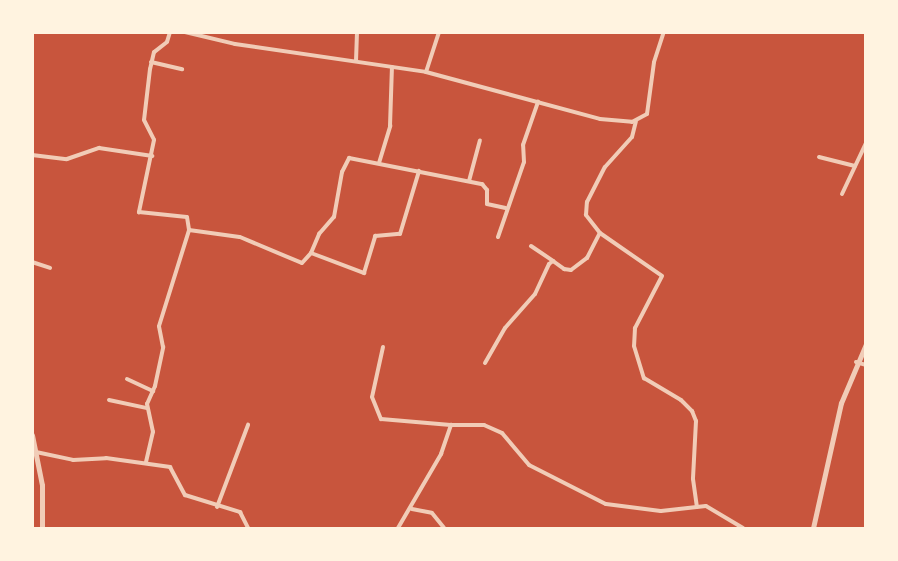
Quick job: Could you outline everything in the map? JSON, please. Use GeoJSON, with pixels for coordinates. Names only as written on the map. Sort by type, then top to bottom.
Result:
{"type":"FeatureCollection","features":[{"type":"Feature","properties":{"kind":"street"},"geometry":{"type":"LineString","coordinates":[[146,462],[153,432],[147,408],[163,347],[159,326],[189,230],[187,217],[139,213],[142,188],[152,156],[154,140],[144,120],[151,62],[154,52],[167,42],[170,32]]}},
{"type":"Feature","properties":{"kind":"street"},"geometry":{"type":"LineString","coordinates":[[185,32],[235,44],[426,72],[600,119],[636,121],[647,114],[654,62],[664,32]]}},
{"type":"Feature","properties":{"kind":"street"},"geometry":{"type":"LineString","coordinates":[[356,61],[357,32]]}},
{"type":"Feature","properties":{"kind":"street"},"geometry":{"type":"LineString","coordinates":[[426,72],[438,32]]}},
{"type":"Feature","properties":{"kind":"street"},"geometry":{"type":"LineString","coordinates":[[151,62],[182,69]]}},
{"type":"Feature","properties":{"kind":"street"},"geometry":{"type":"LineString","coordinates":[[379,163],[390,126],[392,67]]}},
{"type":"Feature","properties":{"kind":"street"},"geometry":{"type":"LineString","coordinates":[[498,238],[506,208],[524,162],[523,145],[538,102]]}},
{"type":"Feature","properties":{"kind":"street"},"geometry":{"type":"LineString","coordinates":[[636,121],[635,131],[605,167],[586,202],[586,215],[600,233],[659,272],[662,278],[634,328],[634,346],[644,378],[682,400],[692,411],[696,421],[693,479],[697,507]]}},
{"type":"Feature","properties":{"kind":"street"},"geometry":{"type":"LineString","coordinates":[[469,181],[480,140]]}},
{"type":"Feature","properties":{"kind":"street"},"geometry":{"type":"LineString","coordinates":[[842,194],[866,143]]}},
{"type":"Feature","properties":{"kind":"street"},"geometry":{"type":"LineString","coordinates":[[32,155],[67,159],[99,148],[152,156]]}},
{"type":"Feature","properties":{"kind":"street"},"geometry":{"type":"LineString","coordinates":[[819,157],[855,166]]}},
{"type":"Feature","properties":{"kind":"street"},"geometry":{"type":"LineString","coordinates":[[189,230],[240,237],[302,263],[311,253],[319,234],[334,217],[345,162],[353,158],[469,181],[485,186],[487,204],[506,208]]}},
{"type":"Feature","properties":{"kind":"street"},"geometry":{"type":"LineString","coordinates":[[311,253],[364,273],[375,236],[395,236],[402,230],[419,171]]}},
{"type":"Feature","properties":{"kind":"street"},"geometry":{"type":"LineString","coordinates":[[531,246],[567,270],[581,264],[600,233]]}},
{"type":"Feature","properties":{"kind":"street"},"geometry":{"type":"LineString","coordinates":[[32,262],[50,268]]}},
{"type":"Feature","properties":{"kind":"street"},"geometry":{"type":"LineString","coordinates":[[485,363],[506,328],[535,294],[547,267],[553,262]]}},
{"type":"Feature","properties":{"kind":"street"},"geometry":{"type":"LineString","coordinates":[[813,528],[841,403],[856,362],[866,344]]}},
{"type":"Feature","properties":{"kind":"street"},"geometry":{"type":"LineString","coordinates":[[383,347],[372,397],[382,419],[451,425],[484,424],[495,429],[529,465],[606,504],[671,511],[709,507],[743,528]]}},
{"type":"Feature","properties":{"kind":"street"},"geometry":{"type":"LineString","coordinates":[[856,362],[866,364]]}},
{"type":"Feature","properties":{"kind":"street"},"geometry":{"type":"LineString","coordinates":[[126,379],[153,391]]}},
{"type":"Feature","properties":{"kind":"street"},"geometry":{"type":"LineString","coordinates":[[109,400],[147,408]]}},
{"type":"Feature","properties":{"kind":"street"},"geometry":{"type":"LineString","coordinates":[[217,507],[248,424]]}},
{"type":"Feature","properties":{"kind":"street"},"geometry":{"type":"LineString","coordinates":[[398,528],[412,508],[441,454],[451,425]]}},
{"type":"Feature","properties":{"kind":"street"},"geometry":{"type":"LineString","coordinates":[[32,435],[42,485],[42,528]]}},
{"type":"Feature","properties":{"kind":"street"},"geometry":{"type":"LineString","coordinates":[[36,452],[73,460],[106,458],[146,462],[170,467],[181,492],[217,507],[240,512],[248,528]]}},
{"type":"Feature","properties":{"kind":"street"},"geometry":{"type":"LineString","coordinates":[[412,508],[432,513],[444,528]]}}]}
